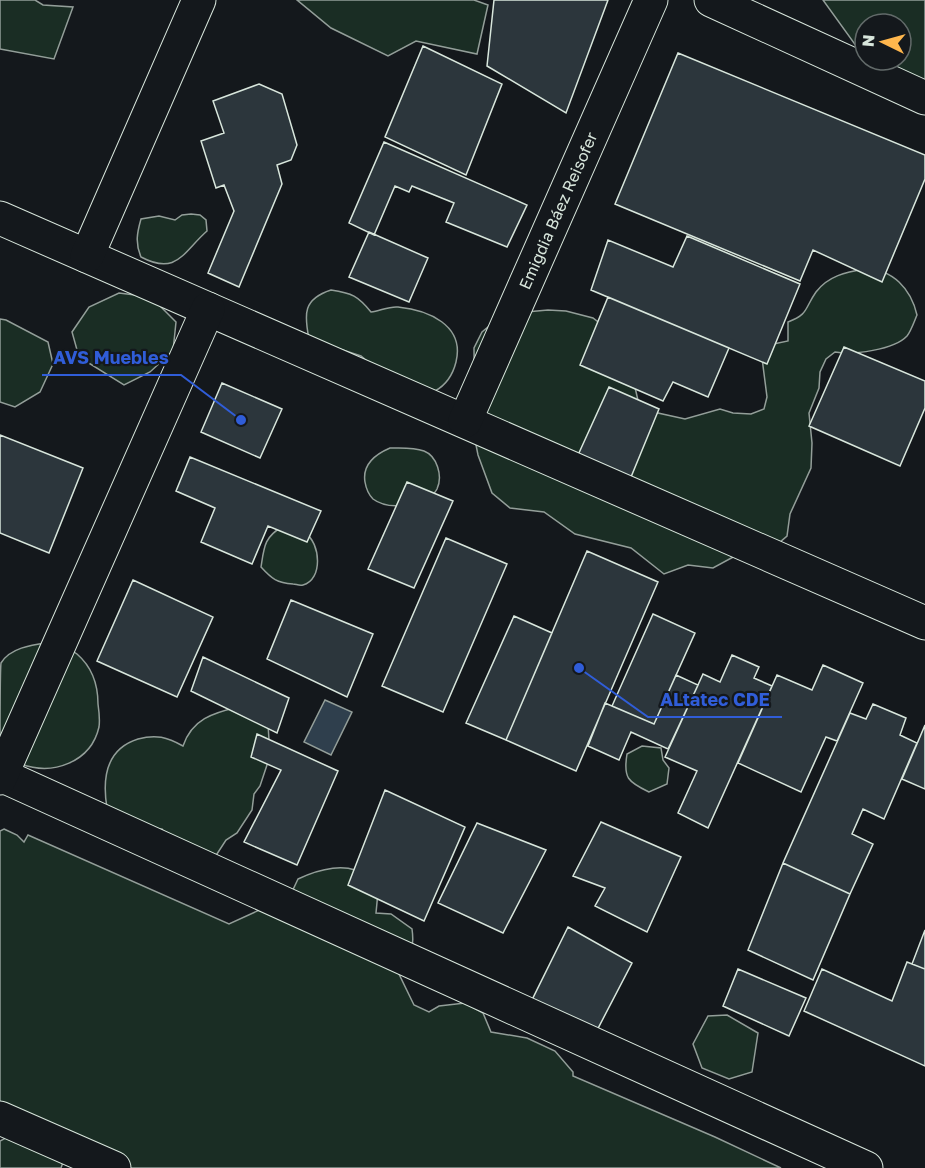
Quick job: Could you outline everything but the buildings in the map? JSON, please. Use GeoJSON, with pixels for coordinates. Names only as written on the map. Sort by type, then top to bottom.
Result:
{"type":"FeatureCollection","features":[{"type":"Feature","properties":{"kind":"street"},"geometry":{"type":"LineString","coordinates":[[87,256],[200,0]]}},
{"type":"Feature","properties":{"kind":"street","name":"Emigdia Báez Reisofer"},"geometry":{"type":"LineString","coordinates":[[465,421],[651,0]]}},
{"type":"Feature","properties":{"kind":"street"},"geometry":{"type":"LineString","coordinates":[[711,0],[925,98]]}},
{"type":"Feature","properties":{"kind":"street"},"geometry":{"type":"LineString","coordinates":[[0,218],[925,623]]}},
{"type":"Feature","properties":{"kind":"street"},"geometry":{"type":"LineString","coordinates":[[208,309],[1,776],[866,1168]]}},
{"type":"Feature","properties":{"kind":"street"},"geometry":{"type":"LineString","coordinates":[[0,1118],[114,1168]]}},
{"type":"Feature","properties":{"kind":"green space"},"geometry":{"type":"Polygon","coordinates":[[[0,0],[35,0],[43,5],[73,7],[54,59],[0,49],[0,0]]]}},
{"type":"Feature","properties":{"kind":"green space"},"geometry":{"type":"Polygon","coordinates":[[[297,0],[474,0],[488,5],[477,54],[416,41],[388,56],[331,28],[297,0]]]}},
{"type":"Feature","properties":{"kind":"green space"},"geometry":{"type":"Polygon","coordinates":[[[823,0],[925,0],[925,81],[906,72],[913,72],[913,12],[853,12],[853,42],[823,0]]]}},
{"type":"Feature","properties":{"kind":"green space"},"geometry":{"type":"Polygon","coordinates":[[[182,215],[200,215],[206,220],[207,231],[185,253],[171,263],[163,264],[141,257],[137,238],[141,219],[159,216],[175,220],[182,215]]]}},
{"type":"Feature","properties":{"kind":"green space"},"geometry":{"type":"Polygon","coordinates":[[[865,269],[884,273],[899,282],[910,297],[917,315],[907,336],[893,345],[862,352],[835,352],[826,359],[820,372],[819,388],[809,413],[812,443],[811,468],[790,514],[787,536],[773,548],[735,556],[713,568],[688,565],[664,574],[631,548],[575,534],[544,512],[510,508],[492,493],[475,440],[474,348],[482,332],[493,323],[526,312],[548,310],[566,311],[593,318],[616,336],[634,383],[640,409],[685,419],[720,409],[733,413],[751,414],[764,409],[767,397],[762,358],[769,345],[788,341],[788,322],[803,313],[816,292],[826,282],[844,273],[865,269]]]}},
{"type":"Feature","properties":{"kind":"green space"},"geometry":{"type":"Polygon","coordinates":[[[331,290],[354,296],[371,312],[398,307],[421,312],[442,322],[455,338],[457,349],[455,366],[448,379],[435,391],[374,367],[361,356],[309,339],[306,315],[310,303],[331,290]]]}},
{"type":"Feature","properties":{"kind":"green space"},"geometry":{"type":"Polygon","coordinates":[[[119,293],[151,297],[176,322],[173,351],[150,372],[124,385],[79,357],[72,332],[89,307],[119,293]]]}},
{"type":"Feature","properties":{"kind":"green space"},"geometry":{"type":"Polygon","coordinates":[[[0,319],[48,342],[53,364],[40,392],[15,407],[0,402],[0,319]]]}},
{"type":"Feature","properties":{"kind":"green space"},"geometry":{"type":"Polygon","coordinates":[[[390,448],[420,450],[432,457],[438,467],[439,484],[428,500],[393,506],[373,499],[365,484],[366,470],[371,460],[390,448]]]}},
{"type":"Feature","properties":{"kind":"green space"},"geometry":{"type":"Polygon","coordinates":[[[282,527],[305,533],[317,553],[317,569],[314,576],[303,585],[279,581],[261,567],[268,539],[282,527]]]}},
{"type":"Feature","properties":{"kind":"green space"},"geometry":{"type":"Polygon","coordinates":[[[47,643],[74,652],[87,665],[98,697],[99,727],[95,739],[79,757],[58,767],[46,768],[21,764],[0,753],[0,691],[1,663],[5,658],[21,648],[47,643]]]}},
{"type":"Feature","properties":{"kind":"green space"},"geometry":{"type":"Polygon","coordinates":[[[238,707],[268,724],[270,756],[260,786],[254,794],[252,810],[237,833],[226,840],[215,857],[166,835],[162,829],[152,830],[107,808],[106,776],[113,757],[119,750],[138,739],[150,737],[172,740],[183,746],[198,723],[212,715],[238,707]]]}},
{"type":"Feature","properties":{"kind":"green space"},"geometry":{"type":"Polygon","coordinates":[[[642,746],[661,748],[663,760],[669,768],[667,784],[649,792],[632,782],[626,769],[627,754],[642,746]]]}},
{"type":"Feature","properties":{"kind":"green space"},"geometry":{"type":"Polygon","coordinates":[[[4,829],[17,835],[24,842],[28,835],[229,924],[290,896],[298,879],[333,868],[359,872],[378,892],[376,913],[391,914],[412,929],[411,952],[398,972],[414,1005],[429,1012],[439,1006],[465,1003],[483,1013],[491,1032],[527,1038],[555,1051],[573,1072],[573,1076],[781,1168],[91,1168],[63,1162],[61,1168],[0,1168],[0,1141],[15,1133],[0,1125],[0,831],[4,829]]]}},
{"type":"Feature","properties":{"kind":"green space"},"geometry":{"type":"Polygon","coordinates":[[[727,1015],[758,1033],[752,1072],[729,1079],[702,1068],[693,1044],[708,1016],[727,1015]]]}},
{"type":"Feature","properties":{"kind":"water"},"geometry":{"type":"Polygon","coordinates":[[[325,700],[352,712],[331,755],[304,742],[325,700]]]}},
{"type":"Feature","properties":{"kind":"place","name":"AVS Muebles"},"geometry":{"type":"Point","coordinates":[241,420]}},
{"type":"Feature","properties":{"kind":"place","name":"ALtatec CDE"},"geometry":{"type":"Point","coordinates":[579,668]}}]}
